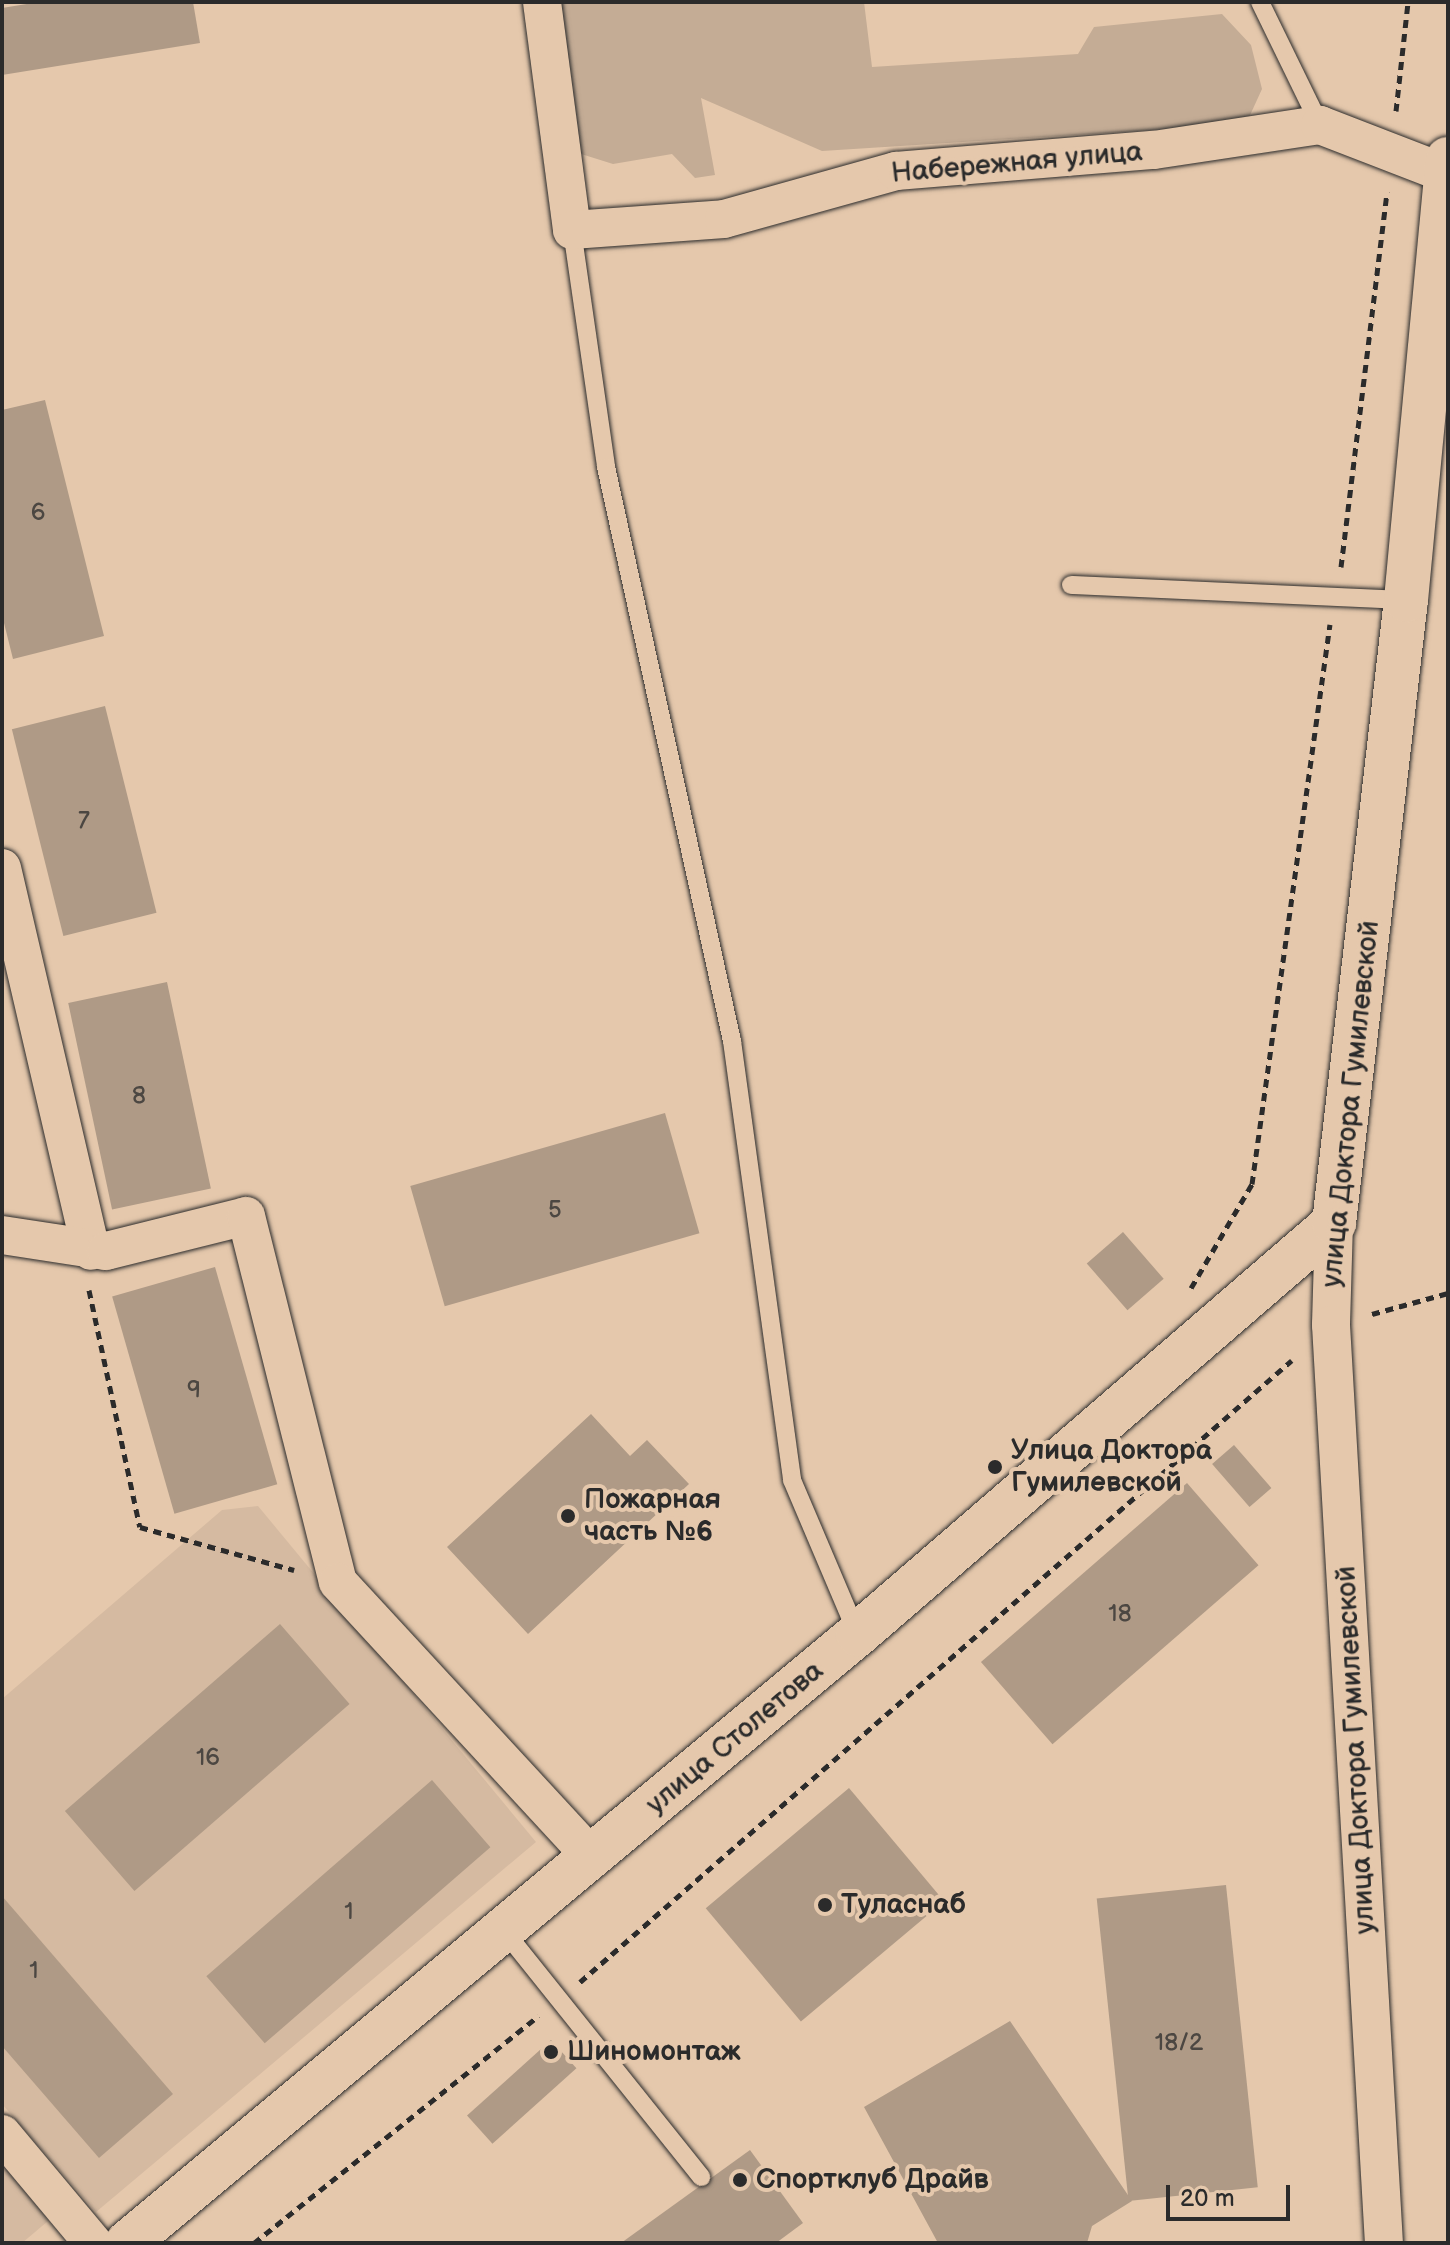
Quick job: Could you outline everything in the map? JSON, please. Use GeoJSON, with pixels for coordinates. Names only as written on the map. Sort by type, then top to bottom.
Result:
{"type":"FeatureCollection","features":[{"type":"Feature","properties":{"kind":"main road","name":"улица Доктора Гумилевской"},"geometry":{"type":"LineString","coordinates":[[1334,1223],[1406,600],[1447,167]]}},
{"type":"Feature","properties":{"kind":"main road","name":"улица Столетова"},"geometry":{"type":"LineString","coordinates":[[127,2243],[593,1858],[1334,1223]]}},
{"type":"Feature","properties":{"kind":"street"},"geometry":{"type":"LineString","coordinates":[[542,2],[572,230]]}},
{"type":"Feature","properties":{"kind":"street","name":"Набережная улица"},"geometry":{"type":"LineString","coordinates":[[572,230],[724,219],[896,171],[1154,150],[1320,125],[1392,153],[1447,167]]}},
{"type":"Feature","properties":{"kind":"street"},"geometry":{"type":"LineString","coordinates":[[2,868],[86,1250]]}},
{"type":"Feature","properties":{"kind":"street"},"geometry":{"type":"LineString","coordinates":[[3,1240],[86,1250],[246,1216],[338,1582],[593,1858]]}},
{"type":"Feature","properties":{"kind":"street","name":"улица Доктора Гумилевской"},"geometry":{"type":"LineString","coordinates":[[1334,1223],[1331,1325],[1384,2243]]}},
{"type":"Feature","properties":{"kind":"street"},"geometry":{"type":"LineString","coordinates":[[2,2134],[93,2243]]}},
{"type":"Feature","properties":{"kind":"lane"},"geometry":{"type":"LineString","coordinates":[[1260,2],[1320,125]]}},
{"type":"Feature","properties":{"kind":"lane"},"geometry":{"type":"LineString","coordinates":[[572,230],[606,467],[732,1041],[792,1480],[858,1634]]}},
{"type":"Feature","properties":{"kind":"lane"},"geometry":{"type":"LineString","coordinates":[[1071,585],[1406,600]]}},
{"type":"Feature","properties":{"kind":"lane"},"geometry":{"type":"LineString","coordinates":[[505,1932],[701,2177]]}},
{"type":"Feature","properties":{"kind":"path"},"geometry":{"type":"LineString","coordinates":[[1185,1298],[1252,1184],[1334,596],[1350,536],[1408,2]]}},
{"type":"Feature","properties":{"kind":"path"},"geometry":{"type":"LineString","coordinates":[[86,1250],[140,1527],[338,1582]]}},
{"type":"Feature","properties":{"kind":"path"},"geometry":{"type":"LineString","coordinates":[[254,2243],[560,1999],[1331,1325],[1448,1293]]}},
{"type":"Feature","properties":{"kind":"shaded area"},"geometry":{"type":"Polygon","coordinates":[[[557,2],[864,2],[872,67],[1078,54],[1094,27],[1222,14],[1251,45],[1262,89],[1246,124],[822,151],[701,98],[715,175],[695,178],[672,154],[613,164],[578,153],[557,2]]]}},
{"type":"Feature","properties":{"kind":"shaded area"},"geometry":{"type":"Polygon","coordinates":[[[258,1506],[536,1842],[96,2212],[2,2104],[2,1699],[222,1510],[258,1506]]]}},
{"type":"Feature","properties":{"kind":"shaded area"},"geometry":{"type":"Polygon","coordinates":[[[2,2153],[54,2216],[22,2243],[2,2243],[2,2153]]]}},
{"type":"Feature","properties":{"kind":"building"},"geometry":{"type":"Polygon","coordinates":[[[39,2],[193,2],[200,43],[2,75],[2,8],[39,2]]]}},
{"type":"Feature","properties":{"kind":"building"},"geometry":{"type":"Polygon","coordinates":[[[45,400],[104,636],[13,659],[2,615],[2,410],[45,400]]]}},
{"type":"Feature","properties":{"kind":"building"},"geometry":{"type":"Polygon","coordinates":[[[105,706],[157,913],[63,936],[12,729],[105,706]]]}},
{"type":"Feature","properties":{"kind":"building"},"geometry":{"type":"Polygon","coordinates":[[[167,982],[211,1188],[112,1209],[68,1003],[167,982]]]}},
{"type":"Feature","properties":{"kind":"building"},"geometry":{"type":"Polygon","coordinates":[[[665,1113],[699,1233],[445,1306],[410,1186],[665,1113]]]}},
{"type":"Feature","properties":{"kind":"building"},"geometry":{"type":"Polygon","coordinates":[[[1123,1232],[1164,1279],[1127,1310],[1087,1263],[1123,1232]]]}},
{"type":"Feature","properties":{"kind":"building"},"geometry":{"type":"Polygon","coordinates":[[[215,1267],[277,1484],[174,1514],[112,1296],[215,1267]]]}},
{"type":"Feature","properties":{"kind":"building","name":"Пожарная часть №6"},"geometry":{"type":"Polygon","coordinates":[[[591,1414],[630,1456],[647,1440],[689,1484],[528,1634],[447,1547],[591,1414]]]}},
{"type":"Feature","properties":{"kind":"building"},"geometry":{"type":"Polygon","coordinates":[[[1234,1445],[1271,1488],[1250,1507],[1212,1464],[1234,1445]]]}},
{"type":"Feature","properties":{"kind":"building"},"geometry":{"type":"Polygon","coordinates":[[[1187,1483],[1259,1565],[1052,1744],[981,1662],[1187,1483]]]}},
{"type":"Feature","properties":{"kind":"building"},"geometry":{"type":"Polygon","coordinates":[[[280,1624],[350,1704],[134,1891],[65,1811],[280,1624]]]}},
{"type":"Feature","properties":{"kind":"building"},"geometry":{"type":"Polygon","coordinates":[[[432,1780],[490,1847],[265,2043],[206,1976],[432,1780]]]}},
{"type":"Feature","properties":{"kind":"building","name":"Туласнаб"},"geometry":{"type":"Polygon","coordinates":[[[849,1788],[944,1901],[801,2022],[706,1908],[849,1788]]]}},
{"type":"Feature","properties":{"kind":"building"},"geometry":{"type":"Polygon","coordinates":[[[1226,1885],[1258,2187],[1128,2201],[1097,1899],[1226,1885]]]}},
{"type":"Feature","properties":{"kind":"building"},"geometry":{"type":"Polygon","coordinates":[[[2,1896],[173,2094],[99,2158],[2,2046],[2,1896]]]}},
{"type":"Feature","properties":{"kind":"building"},"geometry":{"type":"Polygon","coordinates":[[[1010,2021],[1132,2201],[1092,2226],[1087,2243],[938,2243],[864,2107],[1010,2021]]]}},
{"type":"Feature","properties":{"kind":"building"},"geometry":{"type":"Polygon","coordinates":[[[551,2040],[576,2068],[492,2144],[467,2116],[551,2040]]]}},
{"type":"Feature","properties":{"kind":"building","name":"Спортклуб Драйв"},"geometry":{"type":"Polygon","coordinates":[[[750,2150],[803,2223],[776,2243],[621,2243],[750,2150]]]}},
{"type":"Feature","properties":{"kind":"place","name":"Улица Доктора Гумилевской"},"geometry":{"type":"Point","coordinates":[995,1467]}},
{"type":"Feature","properties":{"kind":"place","name":"Пожарная часть №6"},"geometry":{"type":"Point","coordinates":[568,1516]}},
{"type":"Feature","properties":{"kind":"place","name":"Туласнаб"},"geometry":{"type":"Point","coordinates":[825,1905]}},
{"type":"Feature","properties":{"kind":"place","name":"Шиномонтаж"},"geometry":{"type":"Point","coordinates":[551,2052]}},
{"type":"Feature","properties":{"kind":"place","name":"Спортклуб Драйв"},"geometry":{"type":"Point","coordinates":[740,2180]}}]}
